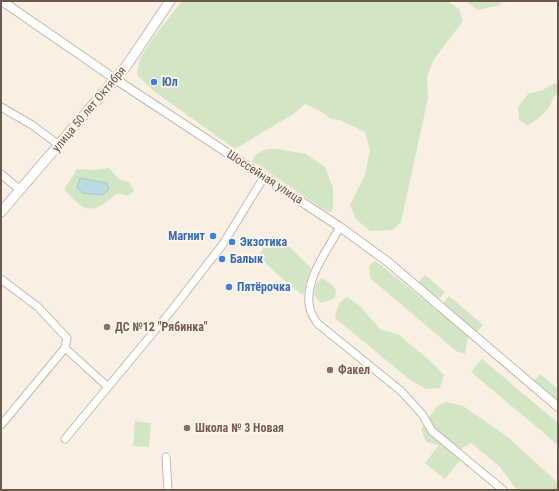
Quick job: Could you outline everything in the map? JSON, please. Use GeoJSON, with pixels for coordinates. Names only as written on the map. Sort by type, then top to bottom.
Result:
{"type":"FeatureCollection","features":[{"type":"Feature","properties":{"kind":"main road","name":"улица 50 лет Октября"},"geometry":{"type":"LineString","coordinates":[[1,212],[127,65],[170,1]]}},
{"type":"Feature","properties":{"kind":"street","name":"Шоссейная улица"},"geometry":{"type":"LineString","coordinates":[[2,1],[115,79],[340,227],[388,262],[558,407]]}},
{"type":"Feature","properties":{"kind":"street"},"geometry":{"type":"LineString","coordinates":[[1,107],[32,125],[59,145]]}},
{"type":"Feature","properties":{"kind":"street"},"geometry":{"type":"LineString","coordinates":[[1,174],[20,190]]}},
{"type":"Feature","properties":{"kind":"street"},"geometry":{"type":"LineString","coordinates":[[65,439],[171,311],[223,244],[264,177]]}},
{"type":"Feature","properties":{"kind":"street"},"geometry":{"type":"LineString","coordinates":[[340,227],[313,277],[308,293],[310,311],[314,318],[319,324],[401,391],[422,414],[432,431],[504,490]]}},
{"type":"Feature","properties":{"kind":"street"},"geometry":{"type":"LineString","coordinates":[[1,279],[38,308],[67,338],[65,348],[1,425]]}},
{"type":"Feature","properties":{"kind":"street"},"geometry":{"type":"LineString","coordinates":[[65,348],[108,387]]}},
{"type":"Feature","properties":{"kind":"street"},"geometry":{"type":"LineString","coordinates":[[166,457],[168,490]]}},
{"type":"Feature","properties":{"kind":"green space"},"geometry":{"type":"Polygon","coordinates":[[[182,1],[447,1],[459,9],[463,21],[434,59],[427,77],[428,98],[401,222],[393,230],[370,231],[356,219],[350,205],[365,175],[370,150],[365,132],[340,120],[331,119],[322,112],[305,104],[295,113],[235,149],[155,92],[137,75],[140,58],[153,38],[182,1]]]}},
{"type":"Feature","properties":{"kind":"green space"},"geometry":{"type":"Polygon","coordinates":[[[465,1],[502,1],[500,5],[478,10],[465,1]]]}},
{"type":"Feature","properties":{"kind":"green space"},"geometry":{"type":"Polygon","coordinates":[[[558,83],[558,93],[554,96],[548,109],[543,114],[527,125],[519,120],[518,107],[528,94],[543,90],[558,83]]]}},
{"type":"Feature","properties":{"kind":"green space"},"geometry":{"type":"Polygon","coordinates":[[[268,149],[279,149],[306,154],[325,167],[333,188],[333,208],[331,212],[326,211],[252,161],[254,156],[258,153],[268,149]]]}},
{"type":"Feature","properties":{"kind":"green space"},"geometry":{"type":"Polygon","coordinates":[[[109,168],[119,179],[129,182],[134,191],[128,196],[117,193],[102,205],[88,208],[81,206],[64,190],[77,169],[93,170],[109,168]]]}},
{"type":"Feature","properties":{"kind":"green space"},"geometry":{"type":"Polygon","coordinates":[[[273,236],[291,248],[311,268],[303,295],[288,284],[259,257],[264,246],[273,236]]]}},
{"type":"Feature","properties":{"kind":"green space"},"geometry":{"type":"Polygon","coordinates":[[[375,261],[468,336],[465,354],[456,351],[370,278],[369,266],[375,261]]]}},
{"type":"Feature","properties":{"kind":"green space"},"geometry":{"type":"Polygon","coordinates":[[[425,275],[445,292],[438,300],[418,283],[425,275]]]}},
{"type":"Feature","properties":{"kind":"green space"},"geometry":{"type":"Polygon","coordinates":[[[322,278],[331,284],[336,290],[335,298],[321,303],[314,295],[317,283],[322,278]]]}},
{"type":"Feature","properties":{"kind":"green space"},"geometry":{"type":"Polygon","coordinates":[[[449,296],[483,325],[476,333],[442,304],[449,296]]]}},
{"type":"Feature","properties":{"kind":"green space"},"geometry":{"type":"Polygon","coordinates":[[[347,297],[360,306],[380,329],[399,335],[429,360],[444,375],[440,388],[426,389],[409,379],[335,318],[340,303],[347,297]]]}},
{"type":"Feature","properties":{"kind":"green space"},"geometry":{"type":"Polygon","coordinates":[[[482,359],[558,423],[558,445],[471,372],[482,359]]]}},
{"type":"Feature","properties":{"kind":"green space"},"geometry":{"type":"Polygon","coordinates":[[[540,374],[558,389],[558,403],[533,382],[540,374]]]}},
{"type":"Feature","properties":{"kind":"green space"},"geometry":{"type":"Polygon","coordinates":[[[446,402],[463,406],[509,438],[558,483],[558,490],[517,490],[500,467],[471,443],[459,450],[443,446],[461,459],[445,479],[425,463],[439,445],[426,442],[421,429],[437,406],[446,402]]]}},
{"type":"Feature","properties":{"kind":"green space"},"geometry":{"type":"Polygon","coordinates":[[[135,421],[151,423],[149,447],[133,446],[135,421]]]}},
{"type":"Feature","properties":{"kind":"water"},"geometry":{"type":"Polygon","coordinates":[[[80,178],[107,183],[109,189],[103,195],[82,193],[77,187],[80,178]]]}},
{"type":"Feature","properties":{"kind":"place","name":"Юл"},"geometry":{"type":"Point","coordinates":[154,82]}},
{"type":"Feature","properties":{"kind":"place","name":"Магнит"},"geometry":{"type":"Point","coordinates":[213,236]}},
{"type":"Feature","properties":{"kind":"place","name":"Экзотика"},"geometry":{"type":"Point","coordinates":[232,242]}},
{"type":"Feature","properties":{"kind":"place","name":"Балык"},"geometry":{"type":"Point","coordinates":[222,259]}},
{"type":"Feature","properties":{"kind":"place","name":"Пятёрочка"},"geometry":{"type":"Point","coordinates":[229,287]}},
{"type":"Feature","properties":{"kind":"place","name":"ДС №12 \"Рябинка\""},"geometry":{"type":"Point","coordinates":[107,327]}},
{"type":"Feature","properties":{"kind":"place","name":"Факел"},"geometry":{"type":"Point","coordinates":[330,370]}},
{"type":"Feature","properties":{"kind":"place","name":"Школа № 3 Новая"},"geometry":{"type":"Point","coordinates":[187,428]}}]}
